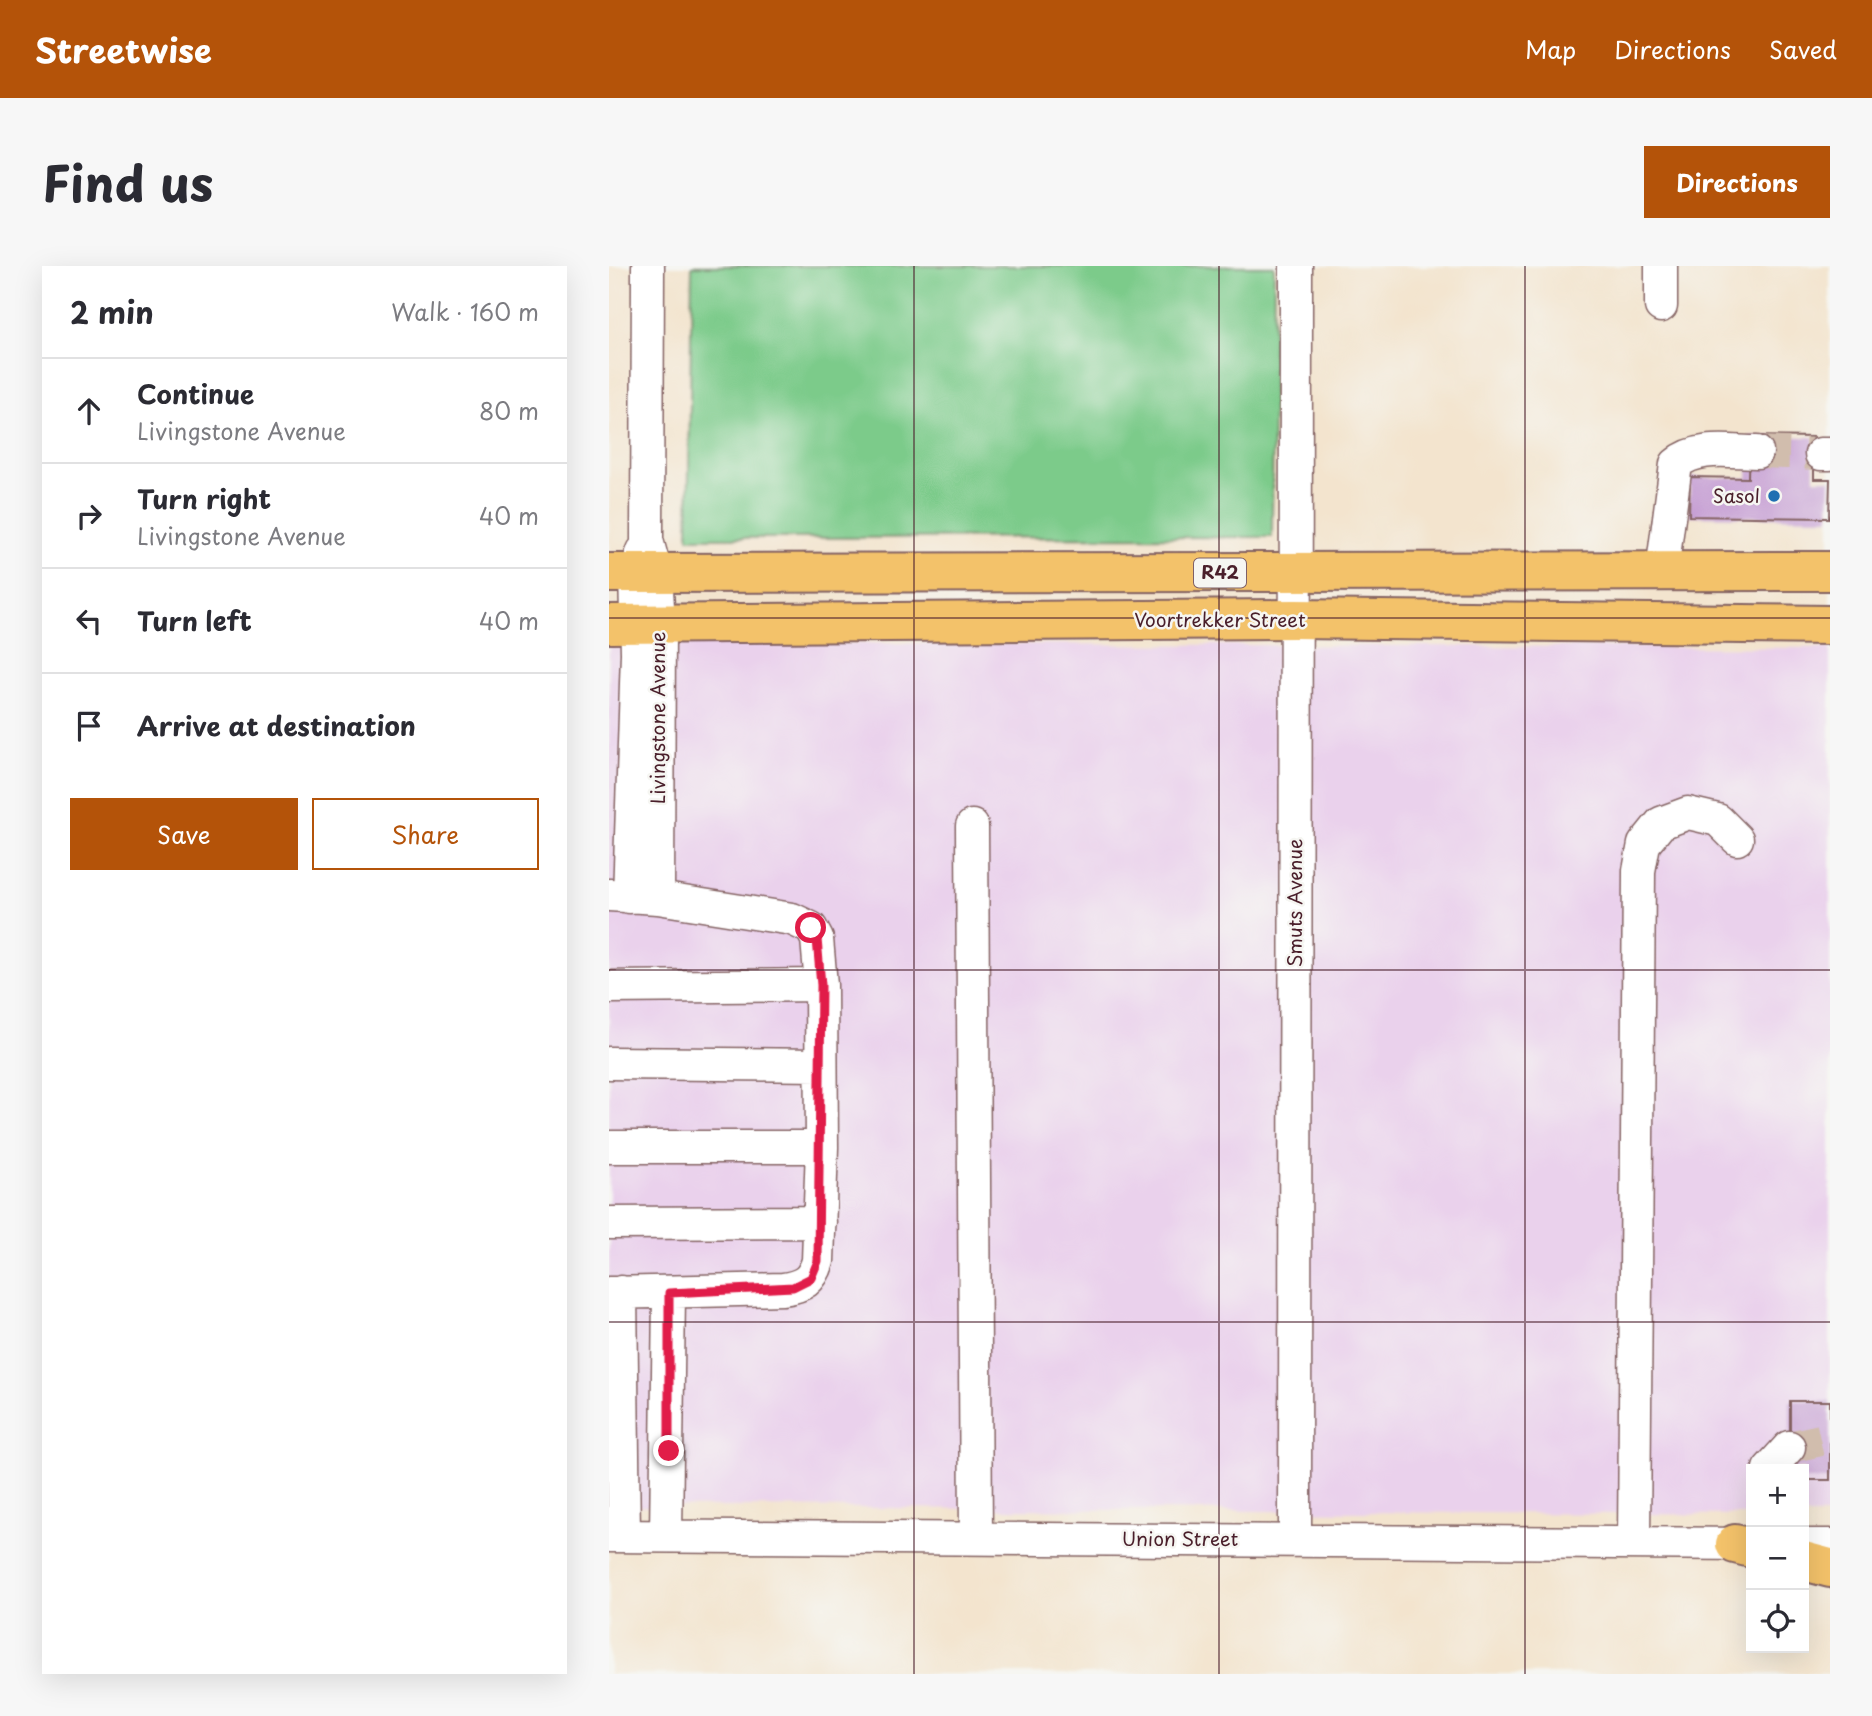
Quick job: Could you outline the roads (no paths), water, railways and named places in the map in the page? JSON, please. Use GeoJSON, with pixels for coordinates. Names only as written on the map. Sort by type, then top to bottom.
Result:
{"type":"FeatureCollection","features":[{"type":"Feature","properties":{"kind":"main road","name":"R42"},"geometry":{"type":"LineString","coordinates":[[637,565],[1295,573],[1830,571]]}},
{"type":"Feature","properties":{"kind":"main road","name":"Voortrekker Street"},"geometry":{"type":"LineString","coordinates":[[635,624],[1296,619],[1830,625]]}},
{"type":"Feature","properties":{"kind":"main road"},"geometry":{"type":"LineString","coordinates":[[1809,1562],[1830,1568]]}},
{"type":"Feature","properties":{"kind":"street","name":"Livingstone Avenue"},"geometry":{"type":"LineString","coordinates":[[617,1536],[615,1292],[783,1289],[805,1283],[814,1274],[818,1261],[822,1147],[821,985],[817,939],[803,922],[632,897],[635,624],[648,266]]}},
{"type":"Feature","properties":{"kind":"street","name":"Smuts Avenue"},"geometry":{"type":"LineString","coordinates":[[1295,1540],[1296,266]]}},
{"type":"Feature","properties":{"kind":"street"},"geometry":{"type":"LineString","coordinates":[[1661,266],[1661,306]]}},
{"type":"Feature","properties":{"kind":"street"},"geometry":{"type":"LineString","coordinates":[[1661,572],[1676,464],[1686,455],[1704,452],[1757,453]]}},
{"type":"Feature","properties":{"kind":"street"},"geometry":{"type":"LineString","coordinates":[[1634,1543],[1639,871],[1644,844],[1661,823],[1688,813],[1718,820],[1737,839]]}},
{"type":"Feature","properties":{"kind":"street"},"geometry":{"type":"LineString","coordinates":[[972,826],[976,1538]]}},
{"type":"Feature","properties":{"kind":"street"},"geometry":{"type":"LineString","coordinates":[[609,987],[821,985]]}},
{"type":"Feature","properties":{"kind":"street"},"geometry":{"type":"LineString","coordinates":[[609,1063],[821,1065]]}},
{"type":"Feature","properties":{"kind":"street"},"geometry":{"type":"LineString","coordinates":[[609,1147],[822,1147]]}},
{"type":"Feature","properties":{"kind":"street"},"geometry":{"type":"LineString","coordinates":[[609,1223],[820,1222]]}},
{"type":"Feature","properties":{"kind":"street"},"geometry":{"type":"LineString","coordinates":[[666,1536],[669,1293]]}},
{"type":"Feature","properties":{"kind":"street","name":"Union Street"},"geometry":{"type":"LineString","coordinates":[[617,1536],[1746,1545]]}},
{"type":"Feature","properties":{"kind":"street"},"geometry":{"type":"LineString","coordinates":[[1809,1545],[1830,1545]]}},
{"type":"Feature","properties":{"kind":"tunnel"},"geometry":{"type":"LineString","coordinates":[[1757,452],[1821,454]]}},
{"type":"Feature","properties":{"kind":"tunnel"},"geometry":{"type":"LineString","coordinates":[[1789,1447],[1830,1438]]}},
{"type":"Feature","properties":{"kind":"place","name":"Sasol"},"geometry":{"type":"Point","coordinates":[1774,496]}}]}
